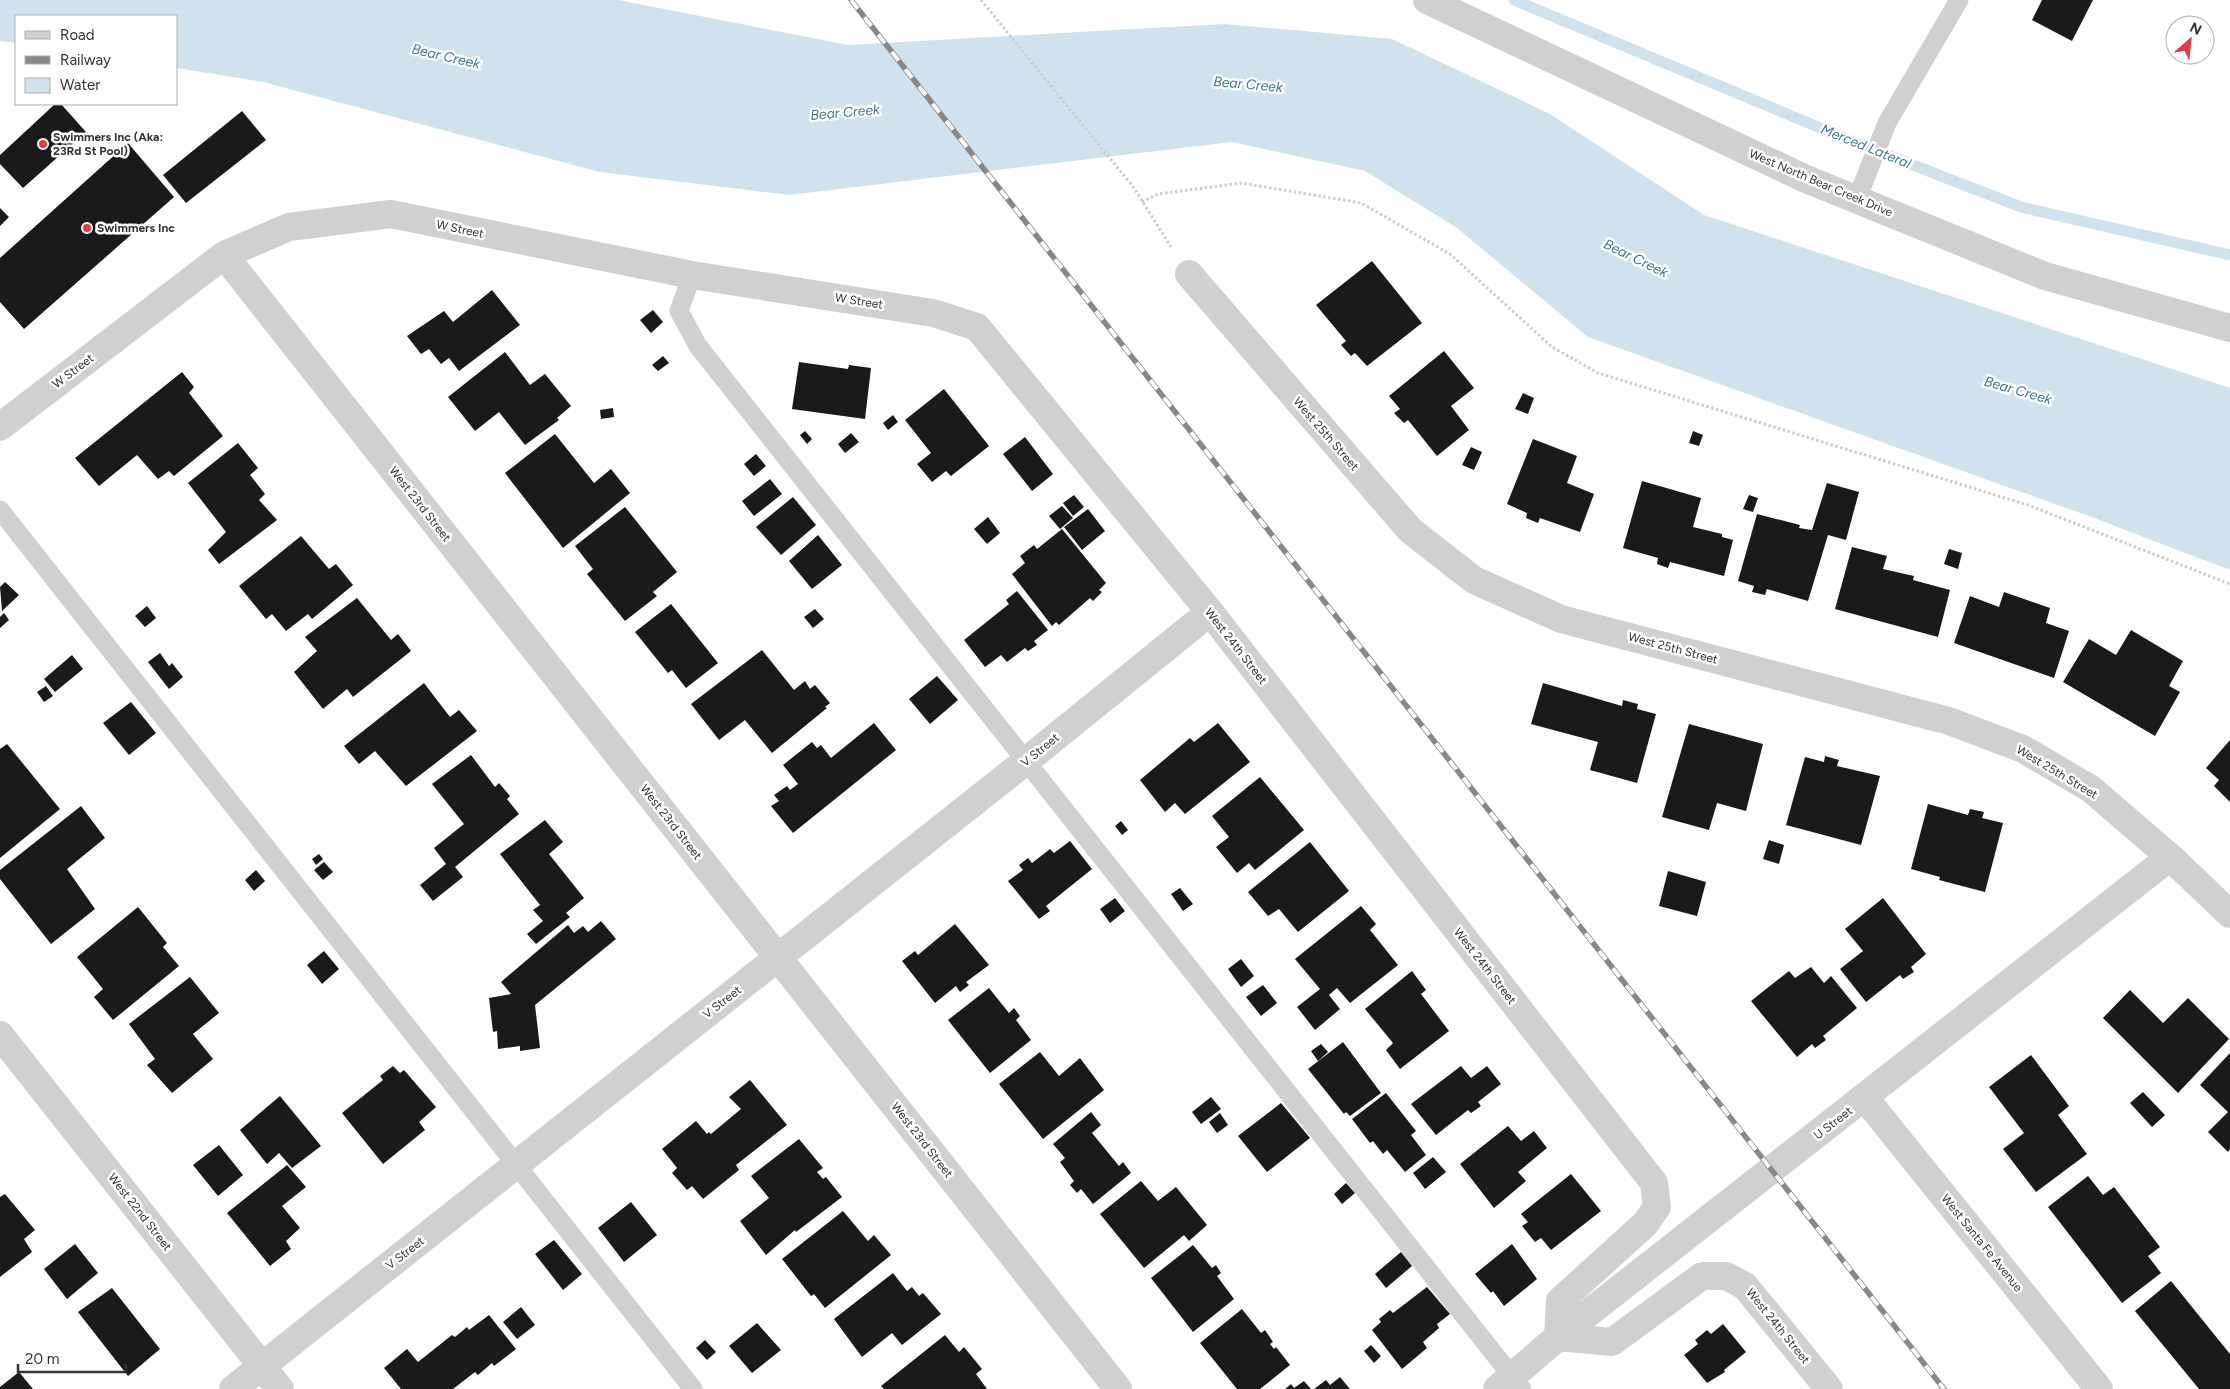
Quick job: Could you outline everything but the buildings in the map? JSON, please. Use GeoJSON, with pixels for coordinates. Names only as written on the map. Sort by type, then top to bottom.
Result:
{"type":"FeatureCollection","features":[{"type":"Feature","properties":{"kind":"street","name":"West North Bear Creek Drive"},"geometry":{"type":"LineString","coordinates":[[1426,0],[1806,179],[2045,276],[2230,328]]}},
{"type":"Feature","properties":{"kind":"street","name":"W Street"},"geometry":{"type":"LineString","coordinates":[[0,427],[224,255],[289,227],[391,214],[692,276],[933,313],[977,328]]}},
{"type":"Feature","properties":{"kind":"street","name":"West 23rd Street"},"geometry":{"type":"LineString","coordinates":[[224,255],[1118,1389]]}},
{"type":"Feature","properties":{"kind":"street","name":"West 25th Street"},"geometry":{"type":"LineString","coordinates":[[1189,274],[1410,530],[1474,580],[1561,619],[1949,721],[2023,749],[2091,789],[2170,857],[2230,914]]}},
{"type":"Feature","properties":{"kind":"street","name":"West 24th Street"},"geometry":{"type":"LineString","coordinates":[[977,328],[1210,612],[1654,1183],[1658,1207],[1646,1224],[1560,1301],[1558,1337],[1612,1342],[1702,1276],[1726,1276],[1745,1286],[1828,1389]]}},
{"type":"Feature","properties":{"kind":"street","name":"V Street"},"geometry":{"type":"LineString","coordinates":[[233,1389],[1026,761],[1210,612]]}},
{"type":"Feature","properties":{"kind":"street","name":"U Street"},"geometry":{"type":"LineString","coordinates":[[1510,1385],[1558,1337],[2170,857]]}},
{"type":"Feature","properties":{"kind":"street","name":"West 22nd Street"},"geometry":{"type":"LineString","coordinates":[[0,1035],[280,1389]]}},
{"type":"Feature","properties":{"kind":"street","name":"West Santa Fe Avenue"},"geometry":{"type":"LineString","coordinates":[[1865,1098],[2099,1389]]}},
{"type":"Feature","properties":{"kind":"lane"},"geometry":{"type":"LineString","coordinates":[[1857,199],[1882,137],[1907,87],[1959,0]]}},
{"type":"Feature","properties":{"kind":"lane"},"geometry":{"type":"LineString","coordinates":[[692,276],[679,311],[698,346],[1026,761],[1510,1385]]}},
{"type":"Feature","properties":{"kind":"lane"},"geometry":{"type":"LineString","coordinates":[[0,510],[693,1389]]}},
{"type":"Feature","properties":{"kind":"path"},"geometry":{"type":"LineString","coordinates":[[981,0],[1134,188],[1189,274]]}},
{"type":"Feature","properties":{"kind":"path"},"geometry":{"type":"LineString","coordinates":[[1142,202],[1158,194],[1241,183],[1361,203],[1450,254],[1552,347],[1598,373],[2028,505],[2230,584]]}},
{"type":"Feature","properties":{"kind":"water","name":"Bear Creek"},"geometry":{"type":"Polygon","coordinates":[[[0,0],[618,0],[848,45],[1224,24],[1392,39],[1550,114],[1704,215],[2230,388],[2230,570],[2086,515],[1588,337],[1457,228],[1365,171],[1232,142],[789,195],[600,172],[263,82],[178,68],[178,15],[15,15],[15,43],[0,41],[0,0]]]}},
{"type":"Feature","properties":{"kind":"waterway","name":"Merced Lateral"},"geometry":{"type":"LineString","coordinates":[[1514,0],[1859,144],[2021,207],[2230,255]]}},
{"type":"Feature","properties":{"kind":"railway"},"geometry":{"type":"LineString","coordinates":[[851,0],[1944,1389]]}},
{"type":"Feature","properties":{"kind":"place","name":"Swimmers Inc (Aka: 23Rd St Pool)"},"geometry":{"type":"Point","coordinates":[43,144]}},
{"type":"Feature","properties":{"kind":"place","name":"Swimmers Inc"},"geometry":{"type":"Point","coordinates":[87,228]}}]}
